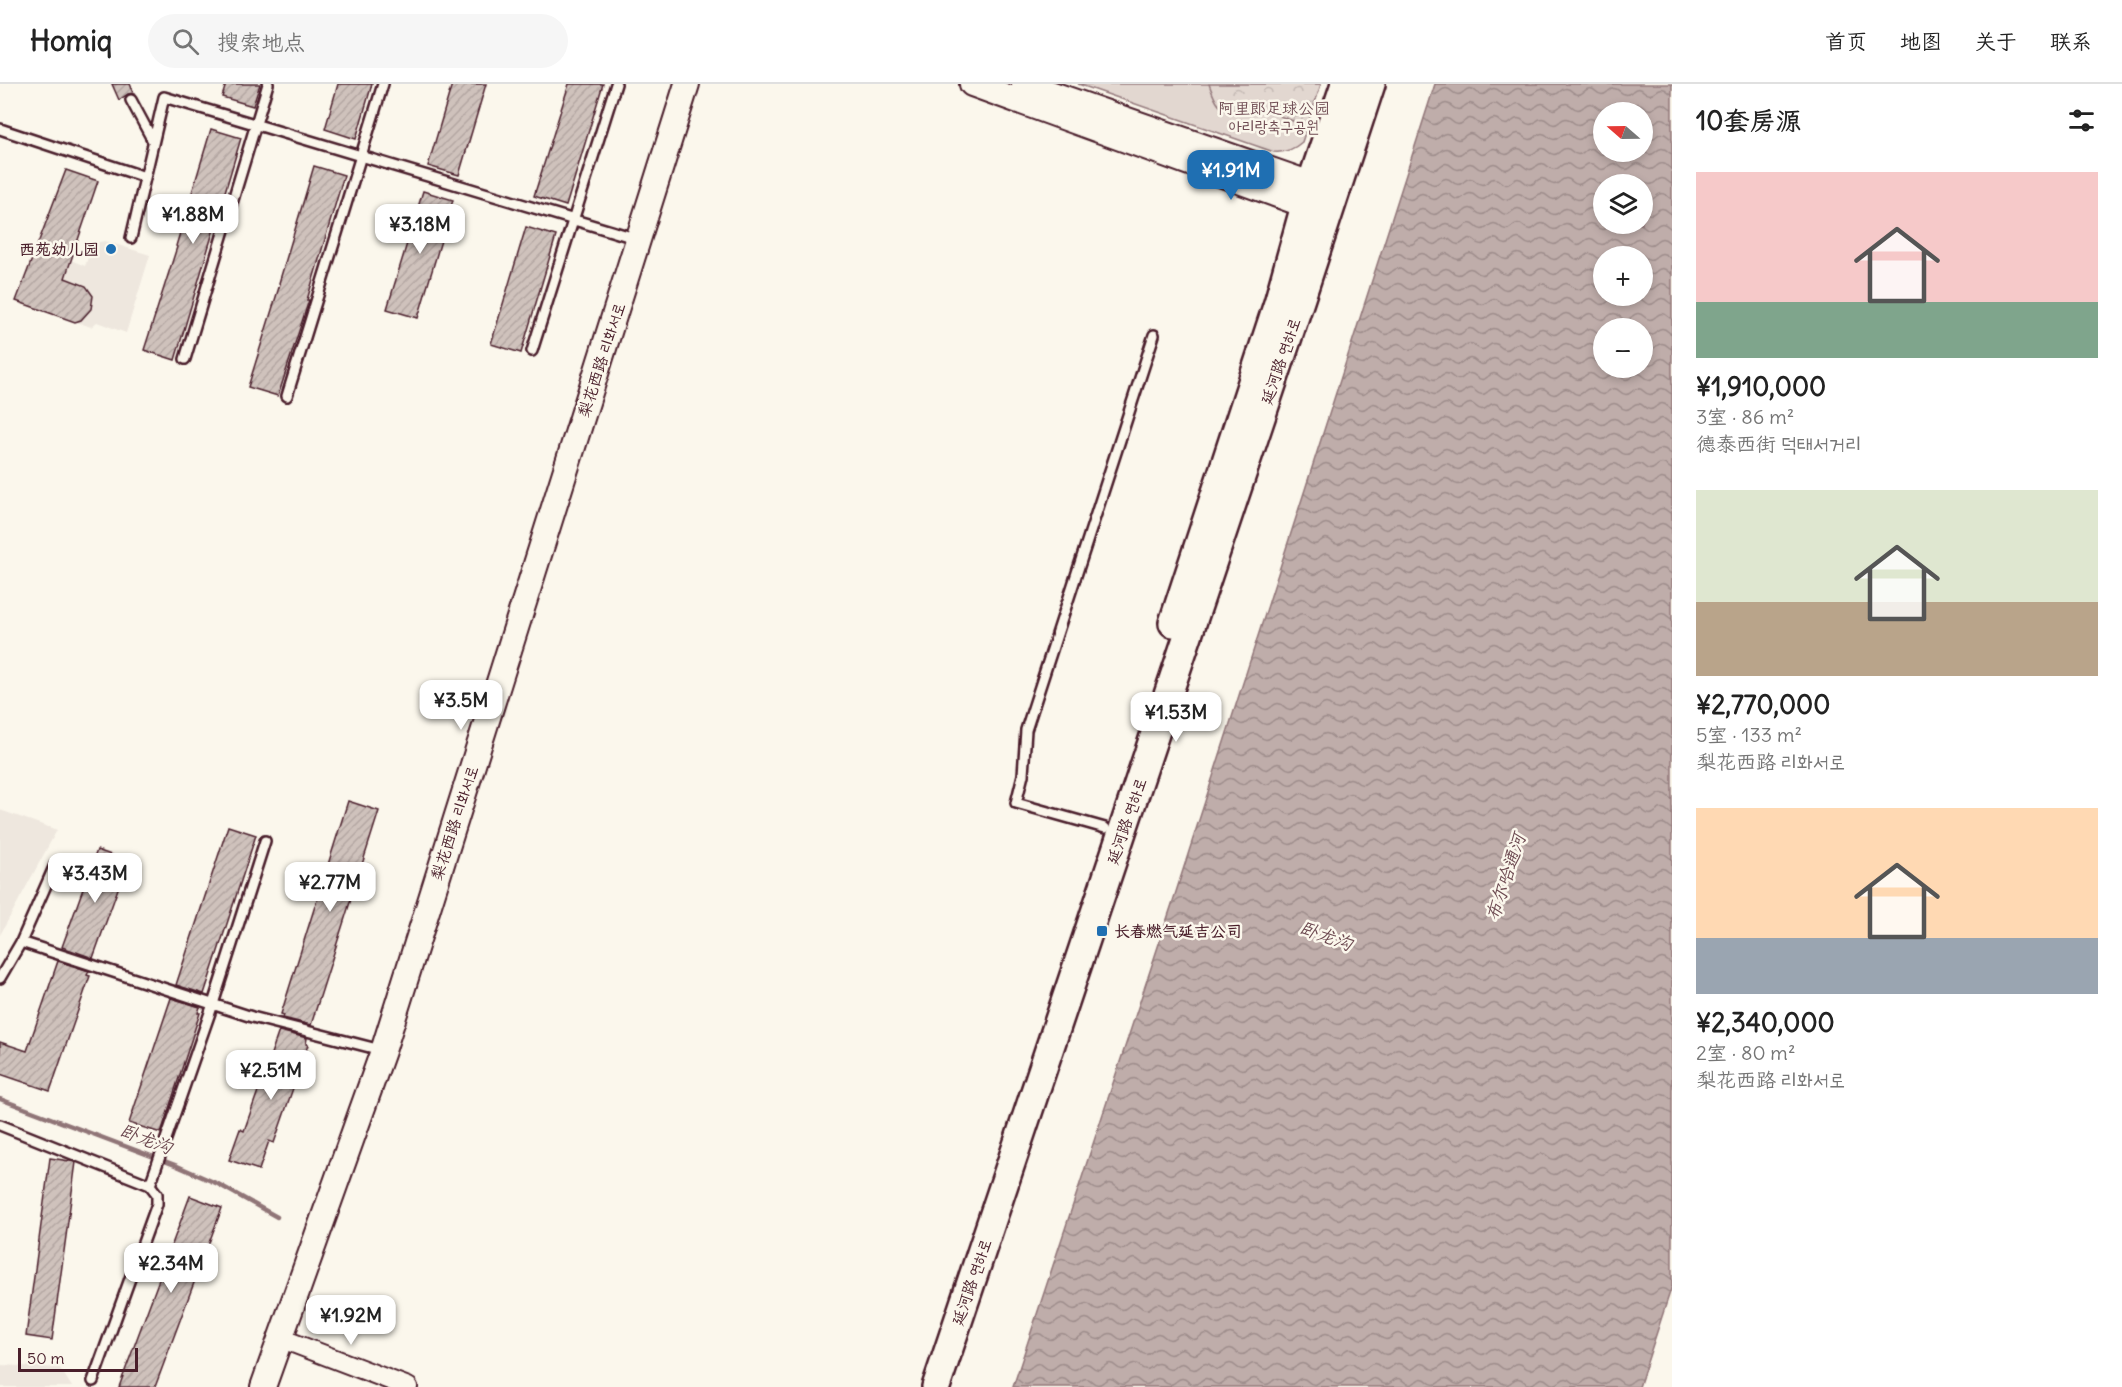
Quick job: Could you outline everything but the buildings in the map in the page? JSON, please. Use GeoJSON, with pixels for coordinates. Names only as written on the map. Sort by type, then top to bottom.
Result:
{"type":"FeatureCollection","features":[{"type":"Feature","properties":{"kind":"main road","name":"延河路 연하로"},"geometry":{"type":"LineString","coordinates":[[918,1387],[1278,303],[1308,194],[1346,84]]}},
{"type":"Feature","properties":{"kind":"main road","name":"延河路 연하로"},"geometry":{"type":"LineString","coordinates":[[936,1387],[1371,84]]}},
{"type":"Feature","properties":{"kind":"street","name":"梨花西路 리화서로"},"geometry":{"type":"LineString","coordinates":[[263,1387],[383,1051],[687,84]]}},
{"type":"Feature","properties":{"kind":"street"},"geometry":{"type":"LineString","coordinates":[[972,84],[1332,202]]}},
{"type":"Feature","properties":{"kind":"street"},"geometry":{"type":"LineString","coordinates":[[1024,84],[1308,194]]}},
{"type":"Feature","properties":{"kind":"street"},"geometry":{"type":"LineString","coordinates":[[280,1338],[408,1387]]}},
{"type":"Feature","properties":{"kind":"lane"},"geometry":{"type":"LineString","coordinates":[[185,359],[268,84]]}},
{"type":"Feature","properties":{"kind":"lane"},"geometry":{"type":"LineString","coordinates":[[286,396],[383,84]]}},
{"type":"Feature","properties":{"kind":"lane"},"geometry":{"type":"LineString","coordinates":[[532,351],[616,84]]}},
{"type":"Feature","properties":{"kind":"lane"},"geometry":{"type":"LineString","coordinates":[[131,238],[164,97],[640,239]]}},
{"type":"Feature","properties":{"kind":"lane"},"geometry":{"type":"LineString","coordinates":[[131,100],[153,141]]}},
{"type":"Feature","properties":{"kind":"lane"},"geometry":{"type":"LineString","coordinates":[[0,129],[145,177]]}},
{"type":"Feature","properties":{"kind":"lane"},"geometry":{"type":"LineString","coordinates":[[1105,828],[1016,803],[1023,775],[1026,730],[1154,335]]}},
{"type":"Feature","properties":{"kind":"lane"},"geometry":{"type":"LineString","coordinates":[[150,1185],[213,1004],[266,841]]}},
{"type":"Feature","properties":{"kind":"lane"},"geometry":{"type":"LineString","coordinates":[[0,978],[21,942],[55,865]]}},
{"type":"Feature","properties":{"kind":"lane"},"geometry":{"type":"LineString","coordinates":[[21,942],[252,1017],[383,1051]]}},
{"type":"Feature","properties":{"kind":"lane"},"geometry":{"type":"LineString","coordinates":[[0,1125],[150,1185],[157,1194],[157,1204],[93,1381]]}},
{"type":"Feature","properties":{"kind":"shaded area","name":"西苑幼儿园"},"geometry":{"type":"Polygon","coordinates":[[[66,170],[98,181],[71,260],[85,266],[93,243],[105,241],[150,255],[126,333],[97,322],[91,327],[16,301],[66,170]]]}},
{"type":"Feature","properties":{"kind":"shaded area"},"geometry":{"type":"Polygon","coordinates":[[[0,810],[57,830],[0,935],[0,810]]]}},
{"type":"Feature","properties":{"kind":"shaded area"},"geometry":{"type":"Polygon","coordinates":[[[0,1365],[60,1368],[72,1387],[0,1387],[0,1365]]]}},
{"type":"Feature","properties":{"kind":"green space","name":"阿里郎足球公园 아리랑축구공원"},"geometry":{"type":"Polygon","coordinates":[[[1078,84],[1321,84],[1302,142],[1289,150],[1274,152],[1078,84]]]}},
{"type":"Feature","properties":{"kind":"green space"},"geometry":{"type":"Polygon","coordinates":[[[1209,84],[1321,84],[1305,133],[1293,121],[1246,103],[1233,110],[1223,109],[1214,98],[1209,84]]]}},
{"type":"Feature","properties":{"kind":"water","name":"布尔哈通河"},"geometry":{"type":"Polygon","coordinates":[[[1435,84],[1672,84],[1672,1286],[1639,1387],[1013,1387],[1175,895],[1435,84]]]}},
{"type":"Feature","properties":{"kind":"waterway","name":"卧龙沟"},"geometry":{"type":"LineString","coordinates":[[0,1099],[175,1165],[218,1184],[277,1217]]}},
{"type":"Feature","properties":{"kind":"place","name":"西苑幼儿园"},"geometry":{"type":"Point","coordinates":[111,249]}},
{"type":"Feature","properties":{"kind":"place","name":"长春燃气延吉公司"},"geometry":{"type":"Point","coordinates":[1102,931]}}]}
